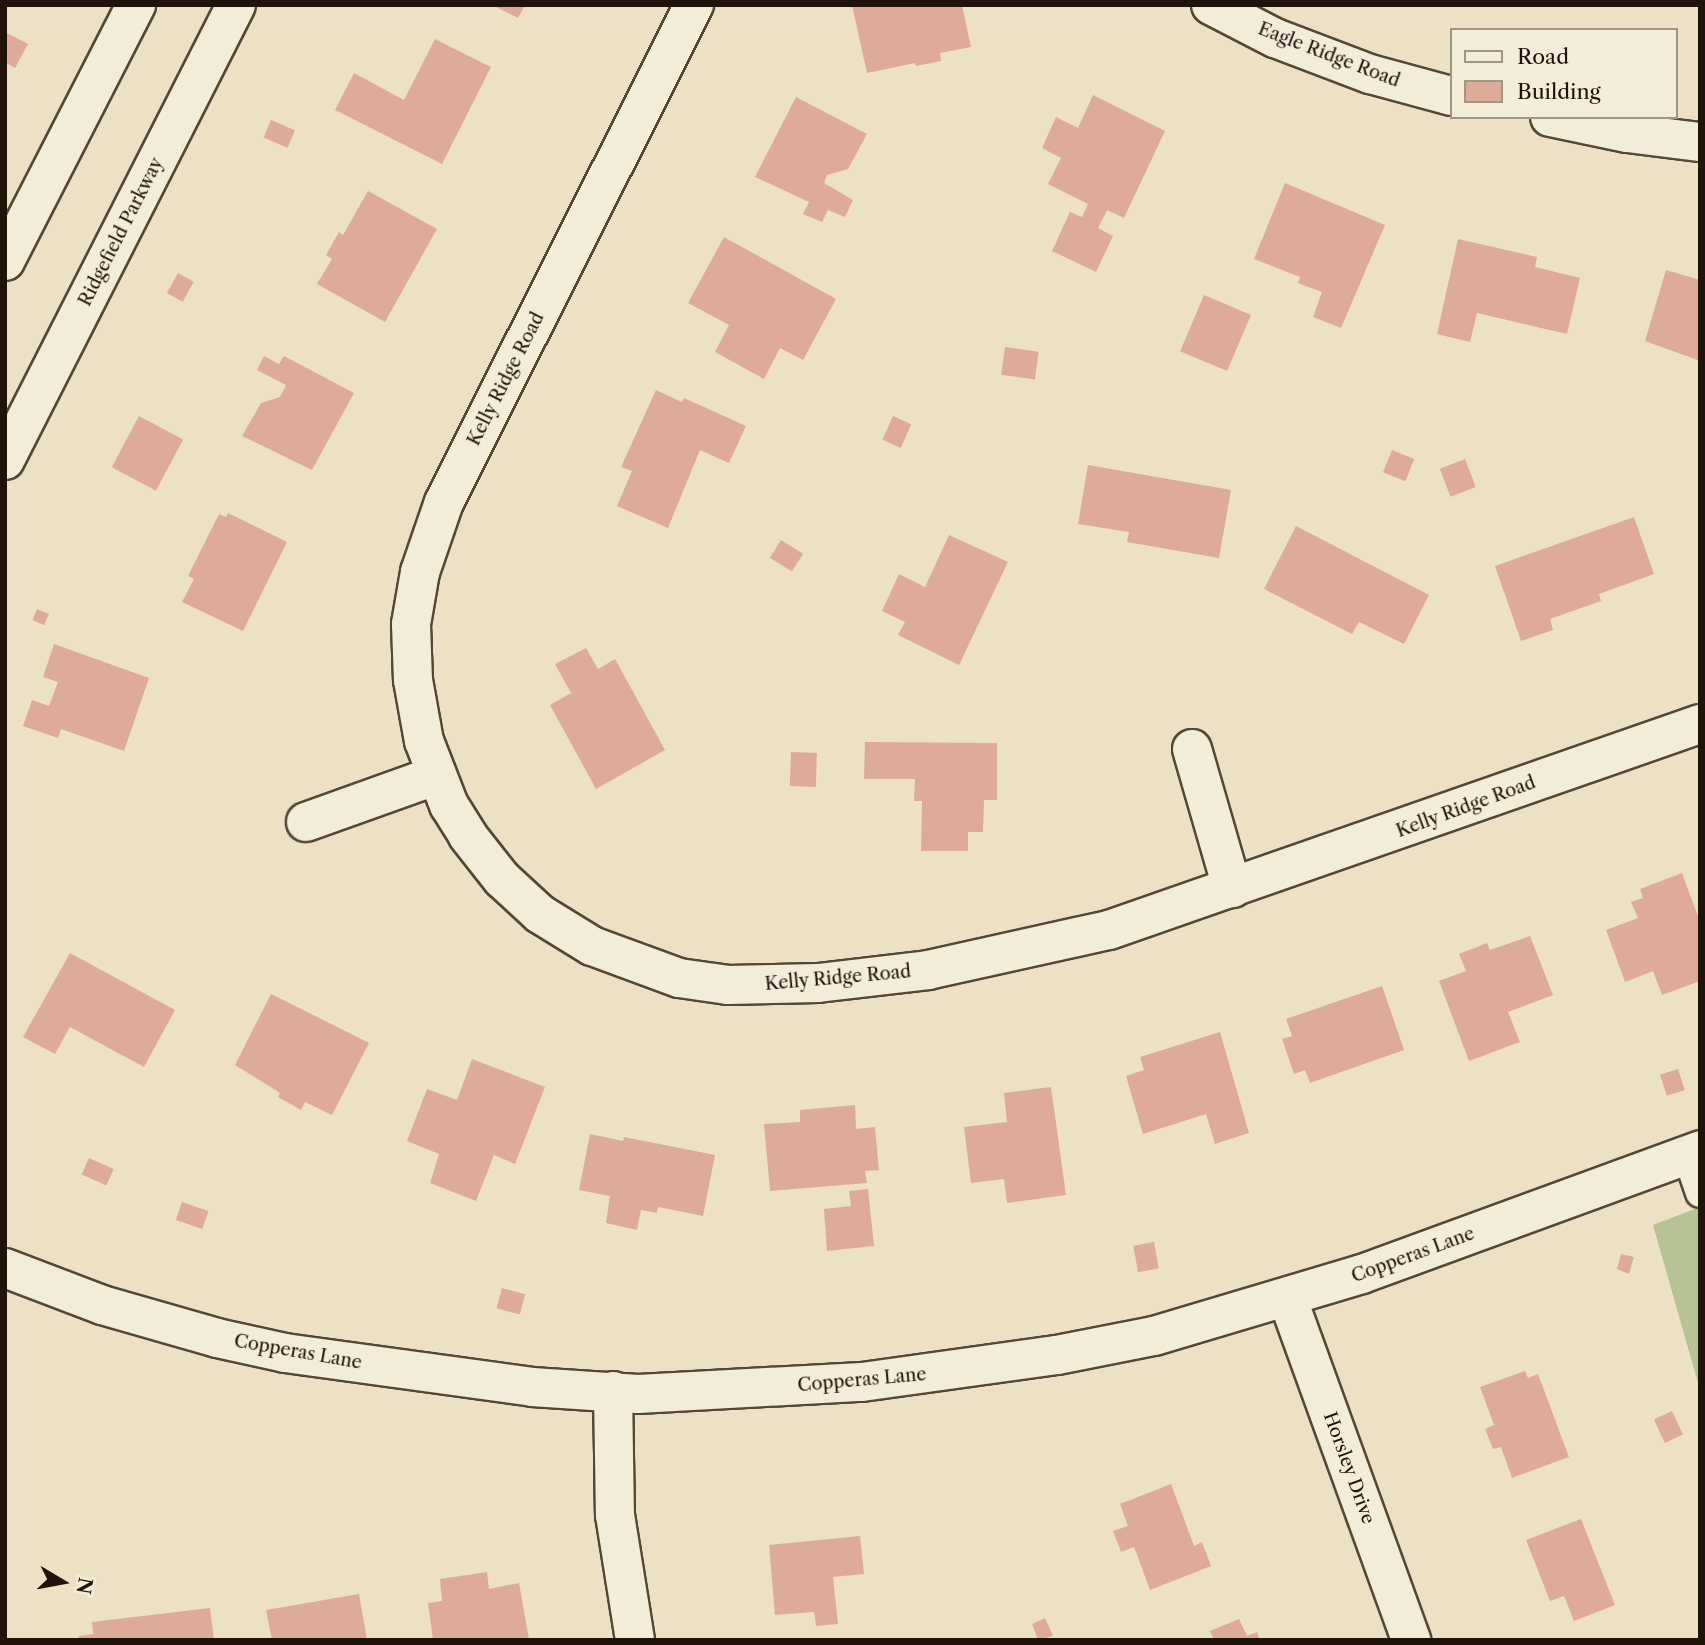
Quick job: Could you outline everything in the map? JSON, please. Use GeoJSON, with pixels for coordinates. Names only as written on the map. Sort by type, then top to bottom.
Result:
{"type":"FeatureCollection","features":[{"type":"Feature","properties":{"kind":"street"},"geometry":{"type":"LineString","coordinates":[[5,261],[136,5]]}},
{"type":"Feature","properties":{"kind":"street","name":"Ridgefield Parkway"},"geometry":{"type":"LineString","coordinates":[[5,460],[236,5]]}},
{"type":"Feature","properties":{"kind":"street","name":"Kelly Ridge Road"},"geometry":{"type":"LineString","coordinates":[[694,5],[444,502],[420,572],[411,624],[413,680],[424,741],[449,805],[468,836],[502,878],[540,914],[592,946],[679,978],[728,985],[818,983],[940,967],[1109,930],[1700,724]]}},
{"type":"Feature","properties":{"kind":"street","name":"Eagle Ridge Road"},"geometry":{"type":"LineString","coordinates":[[1211,5],[1275,38],[1358,69],[1450,96]]}},
{"type":"Feature","properties":{"kind":"street"},"geometry":{"type":"LineString","coordinates":[[1560,119],[1627,133],[1700,142]]}},
{"type":"Feature","properties":{"kind":"street"},"geometry":{"type":"LineString","coordinates":[[1192,749],[1232,888]]}},
{"type":"Feature","properties":{"kind":"street"},"geometry":{"type":"LineString","coordinates":[[306,822],[437,775]]}},
{"type":"Feature","properties":{"kind":"street","name":"Copperas Lane"},"geometry":{"type":"LineString","coordinates":[[5,1268],[102,1305],[217,1338],[285,1353],[531,1387],[638,1394],[916,1377],[1154,1336],[1362,1274],[1693,1153]]}},
{"type":"Feature","properties":{"kind":"street","name":"Horsley Drive"},"geometry":{"type":"LineString","coordinates":[[1287,1297],[1411,1640]]}},
{"type":"Feature","properties":{"kind":"street"},"geometry":{"type":"LineString","coordinates":[[613,1391],[615,1514],[635,1640]]}},
{"type":"Feature","properties":{"kind":"lane"},"geometry":{"type":"LineString","coordinates":[[1693,1153],[1700,1194]]}},
{"type":"Feature","properties":{"kind":"green space"},"geometry":{"type":"Polygon","coordinates":[[[1700,1207],[1700,1390],[1653,1225],[1700,1207]]]}},
{"type":"Feature","properties":{"kind":"building"},"geometry":{"type":"Polygon","coordinates":[[[492,5],[525,5],[518,18],[492,5]]]}},
{"type":"Feature","properties":{"kind":"building"},"geometry":{"type":"Polygon","coordinates":[[[852,5],[962,5],[971,47],[940,53],[941,61],[916,66],[915,63],[867,73],[852,5]]]}},
{"type":"Feature","properties":{"kind":"building"},"geometry":{"type":"Polygon","coordinates":[[[5,32],[28,44],[15,68],[5,62],[5,32]]]}},
{"type":"Feature","properties":{"kind":"building"},"geometry":{"type":"Polygon","coordinates":[[[435,39],[491,67],[442,164],[335,110],[354,73],[404,100],[435,39]]]}},
{"type":"Feature","properties":{"kind":"building"},"geometry":{"type":"Polygon","coordinates":[[[1093,95],[1165,131],[1124,218],[1107,210],[1098,228],[1113,236],[1096,272],[1052,251],[1070,212],[1082,217],[1088,204],[1048,184],[1061,158],[1042,148],[1056,117],[1078,128],[1093,95]]]}},
{"type":"Feature","properties":{"kind":"building"},"geometry":{"type":"Polygon","coordinates":[[[796,97],[867,134],[848,169],[827,175],[824,183],[853,200],[845,217],[828,210],[822,222],[803,214],[809,202],[755,177],[796,97]]]}},
{"type":"Feature","properties":{"kind":"building"},"geometry":{"type":"Polygon","coordinates":[[[271,120],[295,130],[288,148],[264,137],[271,120]]]}},
{"type":"Feature","properties":{"kind":"building"},"geometry":{"type":"Polygon","coordinates":[[[1285,183],[1385,225],[1341,328],[1313,317],[1322,292],[1298,283],[1300,277],[1254,259],[1285,183]]]}},
{"type":"Feature","properties":{"kind":"building"},"geometry":{"type":"Polygon","coordinates":[[[368,191],[437,229],[385,322],[317,284],[332,259],[326,255],[339,232],[343,235],[368,191]]]}},
{"type":"Feature","properties":{"kind":"building"},"geometry":{"type":"Polygon","coordinates":[[[724,237],[836,299],[803,360],[780,348],[764,379],[715,352],[729,325],[688,303],[724,237]]]}},
{"type":"Feature","properties":{"kind":"building"},"geometry":{"type":"Polygon","coordinates":[[[1458,239],[1537,257],[1535,267],[1580,278],[1567,334],[1477,313],[1470,342],[1437,334],[1458,239]]]}},
{"type":"Feature","properties":{"kind":"building"},"geometry":{"type":"Polygon","coordinates":[[[1666,270],[1700,280],[1700,361],[1645,341],[1666,270]]]}},
{"type":"Feature","properties":{"kind":"building"},"geometry":{"type":"Polygon","coordinates":[[[178,273],[194,282],[183,302],[167,293],[178,273]]]}},
{"type":"Feature","properties":{"kind":"building"},"geometry":{"type":"Polygon","coordinates":[[[1204,295],[1251,315],[1227,371],[1180,351],[1204,295]]]}},
{"type":"Feature","properties":{"kind":"building"},"geometry":{"type":"Polygon","coordinates":[[[1005,347],[1039,352],[1035,379],[1001,375],[1005,347]]]}},
{"type":"Feature","properties":{"kind":"building"},"geometry":{"type":"Polygon","coordinates":[[[264,356],[279,364],[284,356],[354,393],[312,470],[242,436],[261,403],[280,397],[286,385],[257,370],[264,356]]]}},
{"type":"Feature","properties":{"kind":"building"},"geometry":{"type":"Polygon","coordinates":[[[656,390],[682,402],[684,398],[746,426],[729,463],[700,450],[668,528],[617,506],[632,471],[621,467],[656,390]]]}},
{"type":"Feature","properties":{"kind":"building"},"geometry":{"type":"Polygon","coordinates":[[[139,416],[183,439],[156,491],[112,467],[139,416]]]}},
{"type":"Feature","properties":{"kind":"building"},"geometry":{"type":"Polygon","coordinates":[[[893,416],[911,424],[901,448],[882,440],[893,416]]]}},
{"type":"Feature","properties":{"kind":"building"},"geometry":{"type":"Polygon","coordinates":[[[1392,450],[1414,459],[1405,481],[1383,472],[1392,450]]]}},
{"type":"Feature","properties":{"kind":"building"},"geometry":{"type":"Polygon","coordinates":[[[1465,459],[1476,487],[1451,497],[1440,469],[1465,459]]]}},
{"type":"Feature","properties":{"kind":"building"},"geometry":{"type":"Polygon","coordinates":[[[1088,465],[1231,490],[1219,558],[1127,542],[1129,532],[1078,524],[1088,465]]]}},
{"type":"Feature","properties":{"kind":"building"},"geometry":{"type":"Polygon","coordinates":[[[228,513],[287,542],[243,631],[182,602],[194,579],[188,576],[219,514],[226,517],[228,513]]]}},
{"type":"Feature","properties":{"kind":"building"},"geometry":{"type":"Polygon","coordinates":[[[1634,517],[1654,574],[1599,594],[1601,601],[1550,619],[1553,630],[1521,641],[1495,566],[1634,517]]]}},
{"type":"Feature","properties":{"kind":"building"},"geometry":{"type":"Polygon","coordinates":[[[1296,526],[1429,595],[1404,644],[1359,622],[1352,634],[1264,589],[1296,526]]]}},
{"type":"Feature","properties":{"kind":"building"},"geometry":{"type":"Polygon","coordinates":[[[949,535],[1008,562],[959,665],[898,635],[905,622],[882,611],[899,574],[925,587],[949,535]]]}},
{"type":"Feature","properties":{"kind":"building"},"geometry":{"type":"Polygon","coordinates":[[[781,540],[803,554],[792,572],[770,558],[781,540]]]}},
{"type":"Feature","properties":{"kind":"building"},"geometry":{"type":"Polygon","coordinates":[[[37,609],[49,614],[44,625],[32,620],[37,609]]]}},
{"type":"Feature","properties":{"kind":"building"},"geometry":{"type":"Polygon","coordinates":[[[54,644],[149,678],[124,751],[61,729],[58,738],[23,726],[32,700],[49,706],[58,682],[43,677],[54,644]]]}},
{"type":"Feature","properties":{"kind":"building"},"geometry":{"type":"Polygon","coordinates":[[[586,648],[598,669],[615,659],[665,750],[596,789],[550,705],[571,693],[555,664],[586,648]]]}},
{"type":"Feature","properties":{"kind":"building"},"geometry":{"type":"Polygon","coordinates":[[[865,742],[997,743],[997,800],[984,800],[983,832],[968,832],[968,851],[921,851],[922,801],[914,801],[915,779],[864,779],[865,742]]]}},
{"type":"Feature","properties":{"kind":"building"},"geometry":{"type":"Polygon","coordinates":[[[791,752],[817,753],[816,787],[790,786],[791,752]]]}},
{"type":"Feature","properties":{"kind":"building"},"geometry":{"type":"Polygon","coordinates":[[[1682,873],[1700,922],[1700,981],[1662,995],[1653,971],[1625,982],[1606,930],[1638,918],[1631,902],[1643,898],[1640,889],[1682,873]]]}},
{"type":"Feature","properties":{"kind":"building"},"geometry":{"type":"Polygon","coordinates":[[[1530,936],[1553,995],[1508,1012],[1520,1042],[1469,1061],[1439,981],[1466,971],[1459,954],[1487,943],[1490,950],[1530,936]]]}},
{"type":"Feature","properties":{"kind":"building"},"geometry":{"type":"Polygon","coordinates":[[[70,953],[175,1010],[144,1067],[70,1027],[55,1054],[23,1037],[70,953]]]}},
{"type":"Feature","properties":{"kind":"building"},"geometry":{"type":"Polygon","coordinates":[[[1382,986],[1404,1050],[1310,1083],[1305,1070],[1294,1074],[1282,1039],[1292,1036],[1286,1019],[1382,986]]]}},
{"type":"Feature","properties":{"kind":"building"},"geometry":{"type":"Polygon","coordinates":[[[271,994],[369,1043],[332,1115],[305,1102],[301,1110],[278,1097],[280,1093],[235,1065],[271,994]]]}},
{"type":"Feature","properties":{"kind":"building"},"geometry":{"type":"Polygon","coordinates":[[[1220,1032],[1249,1133],[1215,1144],[1206,1114],[1143,1134],[1126,1076],[1144,1070],[1140,1057],[1220,1032]]]}},
{"type":"Feature","properties":{"kind":"building"},"geometry":{"type":"Polygon","coordinates":[[[472,1059],[545,1087],[515,1164],[494,1155],[476,1201],[430,1183],[439,1154],[407,1141],[427,1089],[457,1100],[472,1059]]]}},
{"type":"Feature","properties":{"kind":"building"},"geometry":{"type":"Polygon","coordinates":[[[1678,1069],[1685,1090],[1667,1096],[1660,1075],[1678,1069]]]}},
{"type":"Feature","properties":{"kind":"building"},"geometry":{"type":"Polygon","coordinates":[[[1051,1087],[1066,1195],[1007,1203],[1004,1179],[971,1183],[964,1127],[1007,1122],[1004,1093],[1051,1087]]]}},
{"type":"Feature","properties":{"kind":"building"},"geometry":{"type":"Polygon","coordinates":[[[855,1105],[856,1129],[875,1127],[879,1170],[865,1171],[867,1183],[770,1191],[764,1124],[800,1122],[800,1110],[855,1105]]]}},
{"type":"Feature","properties":{"kind":"building"},"geometry":{"type":"Polygon","coordinates":[[[590,1134],[623,1141],[624,1137],[715,1155],[703,1216],[658,1207],[657,1213],[641,1210],[637,1230],[606,1223],[610,1196],[579,1190],[590,1134]]]}},
{"type":"Feature","properties":{"kind":"building"},"geometry":{"type":"Polygon","coordinates":[[[89,1158],[114,1169],[106,1185],[82,1174],[89,1158]]]}},
{"type":"Feature","properties":{"kind":"building"},"geometry":{"type":"Polygon","coordinates":[[[868,1189],[874,1246],[827,1251],[824,1209],[851,1206],[849,1191],[868,1189]]]}},
{"type":"Feature","properties":{"kind":"building"},"geometry":{"type":"Polygon","coordinates":[[[182,1202],[208,1211],[202,1229],[176,1220],[182,1202]]]}},
{"type":"Feature","properties":{"kind":"building"},"geometry":{"type":"Polygon","coordinates":[[[1154,1242],[1159,1269],[1138,1272],[1133,1246],[1154,1242]]]}},
{"type":"Feature","properties":{"kind":"building"},"geometry":{"type":"Polygon","coordinates":[[[1621,1254],[1634,1257],[1629,1274],[1617,1269],[1621,1254]]]}},
{"type":"Feature","properties":{"kind":"building"},"geometry":{"type":"Polygon","coordinates":[[[502,1288],[525,1294],[520,1314],[497,1308],[502,1288]]]}},
{"type":"Feature","properties":{"kind":"building"},"geometry":{"type":"Polygon","coordinates":[[[1525,1371],[1528,1378],[1538,1374],[1569,1457],[1512,1478],[1501,1447],[1493,1449],[1485,1429],[1494,1425],[1480,1387],[1525,1371]]]}},
{"type":"Feature","properties":{"kind":"building"},"geometry":{"type":"Polygon","coordinates":[[[1672,1411],[1683,1435],[1665,1443],[1654,1419],[1672,1411]]]}},
{"type":"Feature","properties":{"kind":"building"},"geometry":{"type":"Polygon","coordinates":[[[1171,1484],[1194,1546],[1202,1542],[1211,1566],[1150,1590],[1134,1547],[1121,1552],[1113,1531],[1128,1526],[1120,1504],[1171,1484]]]}},
{"type":"Feature","properties":{"kind":"building"},"geometry":{"type":"Polygon","coordinates":[[[1581,1519],[1615,1605],[1574,1621],[1564,1596],[1550,1601],[1526,1540],[1581,1519]]]}},
{"type":"Feature","properties":{"kind":"building"},"geometry":{"type":"Polygon","coordinates":[[[860,1536],[864,1574],[833,1577],[838,1624],[816,1626],[814,1612],[775,1615],[769,1545],[860,1536]]]}},
{"type":"Feature","properties":{"kind":"building"},"geometry":{"type":"Polygon","coordinates":[[[487,1572],[489,1589],[519,1583],[529,1639],[433,1640],[428,1603],[442,1601],[440,1579],[487,1572]]]}},
{"type":"Feature","properties":{"kind":"building"},"geometry":{"type":"Polygon","coordinates":[[[359,1594],[367,1640],[272,1640],[266,1610],[359,1594]]]}},
{"type":"Feature","properties":{"kind":"building"},"geometry":{"type":"Polygon","coordinates":[[[210,1608],[214,1640],[79,1640],[79,1636],[93,1634],[92,1622],[210,1608]]]}},
{"type":"Feature","properties":{"kind":"building"},"geometry":{"type":"Polygon","coordinates":[[[1045,1618],[1053,1636],[1038,1640],[1032,1624],[1045,1618]]]}},
{"type":"Feature","properties":{"kind":"building"},"geometry":{"type":"Polygon","coordinates":[[[1239,1619],[1247,1636],[1257,1632],[1260,1640],[1214,1640],[1210,1631],[1239,1619]]]}}]}
